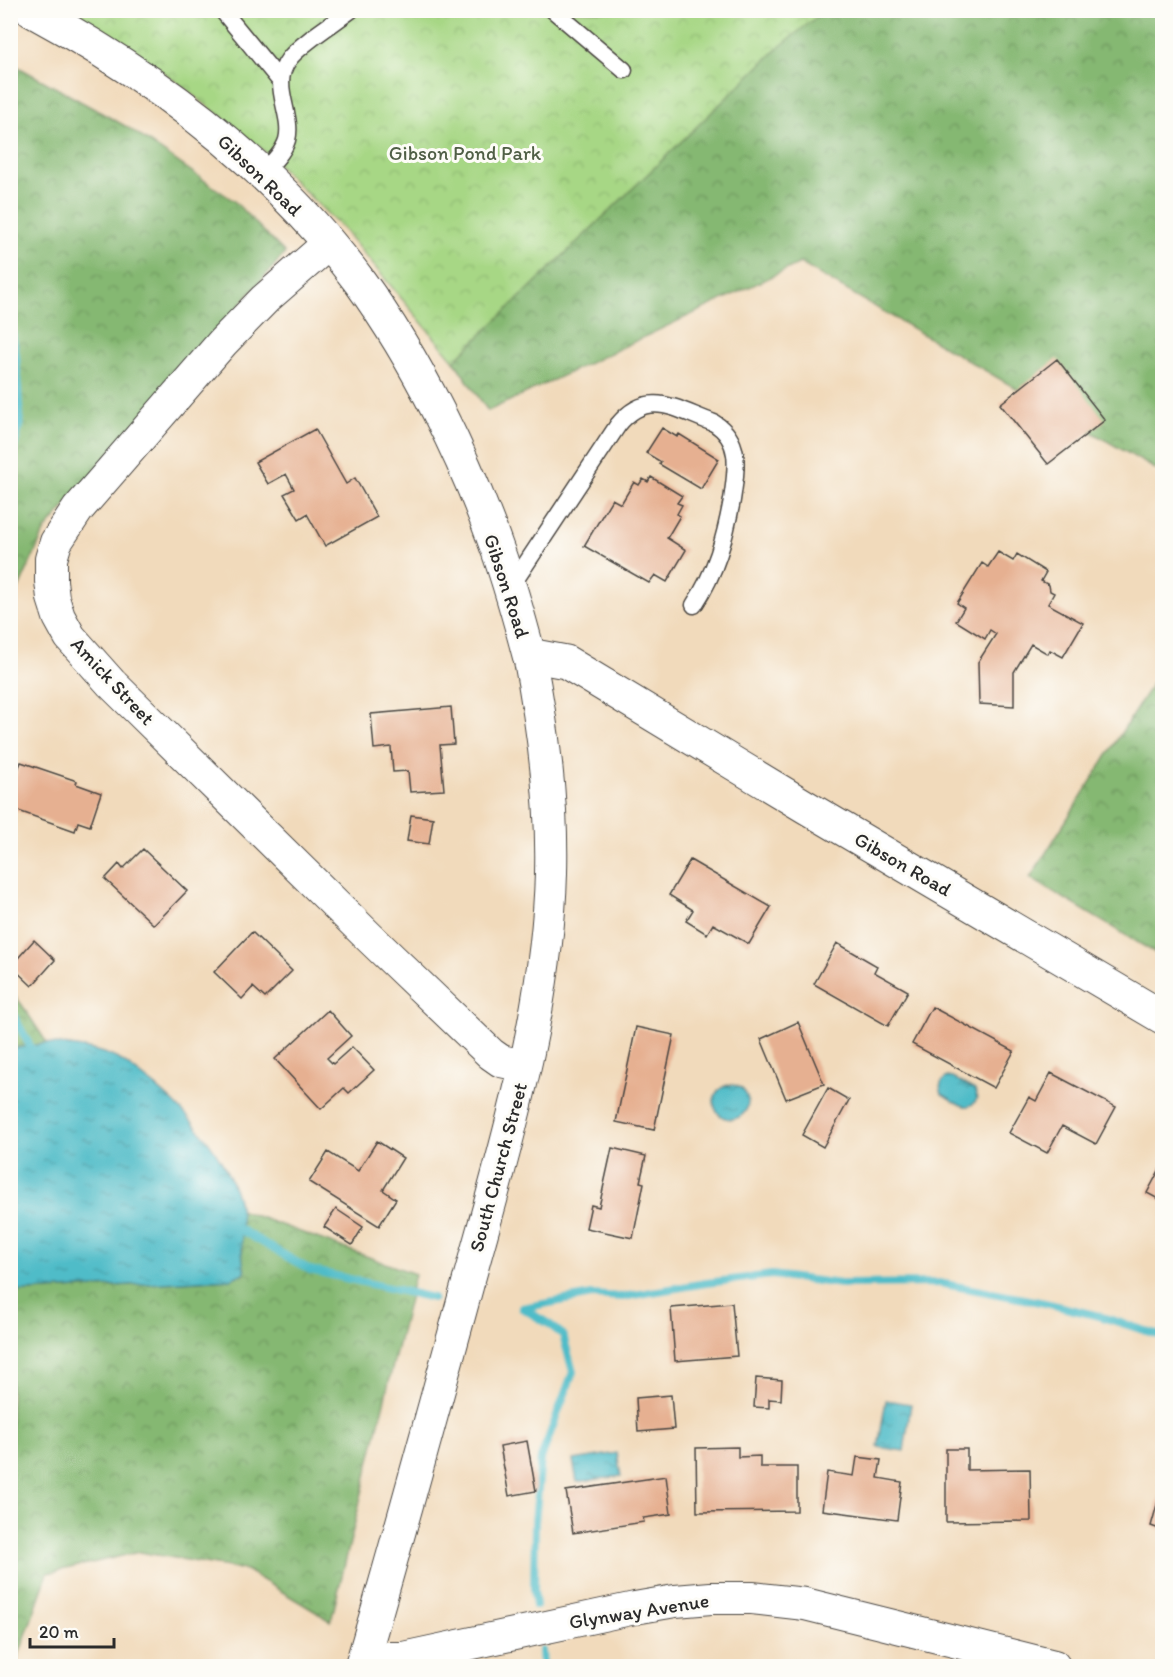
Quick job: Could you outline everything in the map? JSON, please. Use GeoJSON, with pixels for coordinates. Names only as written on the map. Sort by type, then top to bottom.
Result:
{"type":"FeatureCollection","features":[{"type":"Feature","properties":{"kind":"street","name":"Gibson Road"},"geometry":{"type":"LineString","coordinates":[[31,11],[118,61],[167,94],[234,147],[296,207],[360,282],[403,349],[461,461],[498,552],[529,656],[566,662],[795,801],[1162,1017]]}},
{"type":"Feature","properties":{"kind":"street","name":"Amick Street"},"geometry":{"type":"LineString","coordinates":[[328,244],[265,299],[222,342],[78,509],[56,543],[51,559],[53,598],[59,617],[70,637],[111,683],[491,1054],[501,1061],[524,1066]]}},
{"type":"Feature","properties":{"kind":"street","name":"South Church Street"},"geometry":{"type":"LineString","coordinates":[[363,1659],[502,1158],[534,1021],[544,957],[551,871],[548,767],[529,656]]}},
{"type":"Feature","properties":{"kind":"street","name":"Glynway Avenue"},"geometry":{"type":"LineString","coordinates":[[363,1659],[404,1658],[675,1601],[752,1598],[805,1604],[1054,1666]]}},
{"type":"Feature","properties":{"kind":"lane"},"geometry":{"type":"LineString","coordinates":[[222,10],[281,82]]}},
{"type":"Feature","properties":{"kind":"lane"},"geometry":{"type":"LineString","coordinates":[[262,174],[287,141],[288,132],[281,82],[285,65],[294,52],[351,10]]}},
{"type":"Feature","properties":{"kind":"lane"},"geometry":{"type":"LineString","coordinates":[[553,10],[624,70]]}},
{"type":"Feature","properties":{"kind":"lane"},"geometry":{"type":"LineString","coordinates":[[510,589],[618,425],[633,410],[655,403],[714,423],[728,437],[735,455],[736,470],[726,532],[713,572],[694,605]]}},
{"type":"Feature","properties":{"kind":"green space","name":"Gibson Pond Park"},"geometry":{"type":"Polygon","coordinates":[[[68,11],[824,11],[778,48],[454,361],[344,230],[263,150],[173,79],[68,11]]]}},
{"type":"Feature","properties":{"kind":"green space"},"geometry":{"type":"Polygon","coordinates":[[[738,11],[1162,11],[1162,473],[800,263],[488,411],[454,361],[778,48],[738,11]]]}},
{"type":"Feature","properties":{"kind":"green space"},"geometry":{"type":"Polygon","coordinates":[[[11,63],[127,127],[234,201],[285,253],[45,530],[11,606],[11,63]]]}},
{"type":"Feature","properties":{"kind":"green space"},"geometry":{"type":"Polygon","coordinates":[[[1162,668],[1162,957],[1030,878],[1162,668]]]}},
{"type":"Feature","properties":{"kind":"green space"},"geometry":{"type":"Polygon","coordinates":[[[10,990],[22,1005],[47,1043],[11,1049],[10,990]]]}},
{"type":"Feature","properties":{"kind":"green space"},"geometry":{"type":"Polygon","coordinates":[[[240,1210],[415,1274],[331,1621],[246,1570],[139,1552],[48,1573],[15,1666],[11,1666],[11,1292],[231,1279],[245,1272],[242,1260],[240,1210]]]}},
{"type":"Feature","properties":{"kind":"water"},"geometry":{"type":"Polygon","coordinates":[[[47,1043],[92,1050],[121,1060],[170,1099],[201,1132],[225,1169],[234,1189],[240,1209],[245,1272],[231,1279],[11,1292],[11,1049],[47,1043]]]}},
{"type":"Feature","properties":{"kind":"water"},"geometry":{"type":"Polygon","coordinates":[[[947,1077],[975,1090],[977,1099],[973,1104],[961,1105],[942,1094],[941,1084],[947,1077]]]}},
{"type":"Feature","properties":{"kind":"water"},"geometry":{"type":"Polygon","coordinates":[[[731,1085],[743,1090],[748,1102],[743,1114],[731,1119],[719,1114],[714,1102],[719,1090],[731,1085]]]}},
{"type":"Feature","properties":{"kind":"water"},"geometry":{"type":"Polygon","coordinates":[[[886,1400],[911,1404],[904,1451],[878,1447],[886,1400]]]}},
{"type":"Feature","properties":{"kind":"water"},"geometry":{"type":"Polygon","coordinates":[[[617,1453],[621,1476],[577,1482],[573,1460],[617,1453]]]}},
{"type":"Feature","properties":{"kind":"building"},"geometry":{"type":"Polygon","coordinates":[[[1057,359],[1105,420],[1048,464],[1000,404],[1057,359]]]}},
{"type":"Feature","properties":{"kind":"building"},"geometry":{"type":"Polygon","coordinates":[[[662,428],[677,437],[679,434],[719,459],[701,489],[659,464],[661,462],[646,453],[662,428]]]}},
{"type":"Feature","properties":{"kind":"building"},"geometry":{"type":"Polygon","coordinates":[[[315,429],[346,484],[355,478],[377,517],[325,546],[307,514],[299,519],[284,494],[294,489],[286,474],[268,484],[255,462],[315,429]]]}},
{"type":"Feature","properties":{"kind":"building"},"geometry":{"type":"Polygon","coordinates":[[[651,477],[682,496],[677,503],[682,505],[677,514],[680,516],[667,538],[686,550],[667,582],[655,575],[649,583],[584,546],[612,499],[621,504],[634,482],[639,485],[643,479],[648,482],[651,477]]]}},
{"type":"Feature","properties":{"kind":"building"},"geometry":{"type":"Polygon","coordinates":[[[998,552],[1013,561],[1017,554],[1046,572],[1041,581],[1049,585],[1050,591],[1054,593],[1048,604],[1083,623],[1063,657],[1050,650],[1048,654],[1031,644],[1014,672],[1014,706],[979,704],[978,662],[996,634],[990,630],[985,639],[956,621],[964,608],[957,603],[982,563],[988,567],[998,552]]]}},
{"type":"Feature","properties":{"kind":"building"},"geometry":{"type":"Polygon","coordinates":[[[451,707],[454,744],[440,745],[444,790],[410,792],[408,771],[393,772],[391,747],[374,749],[371,714],[451,707]]]}},
{"type":"Feature","properties":{"kind":"building"},"geometry":{"type":"Polygon","coordinates":[[[21,762],[77,781],[76,784],[101,793],[90,826],[78,822],[75,831],[10,808],[10,790],[21,762]]]}},
{"type":"Feature","properties":{"kind":"building"},"geometry":{"type":"Polygon","coordinates":[[[411,815],[433,818],[429,844],[407,841],[411,815]]]}},
{"type":"Feature","properties":{"kind":"building"},"geometry":{"type":"Polygon","coordinates":[[[143,849],[187,891],[154,925],[105,879],[119,864],[123,869],[143,849]]]}},
{"type":"Feature","properties":{"kind":"building"},"geometry":{"type":"Polygon","coordinates":[[[690,860],[771,907],[749,944],[713,924],[707,934],[686,921],[693,910],[669,895],[690,860]]]}},
{"type":"Feature","properties":{"kind":"building"},"geometry":{"type":"Polygon","coordinates":[[[252,932],[292,971],[265,998],[253,987],[242,999],[214,972],[252,932]]]}},
{"type":"Feature","properties":{"kind":"building"},"geometry":{"type":"Polygon","coordinates":[[[34,940],[55,960],[32,986],[11,966],[34,940]]]}},
{"type":"Feature","properties":{"kind":"building"},"geometry":{"type":"Polygon","coordinates":[[[837,943],[877,966],[874,972],[908,991],[888,1026],[814,984],[837,943]]]}},
{"type":"Feature","properties":{"kind":"building"},"geometry":{"type":"Polygon","coordinates":[[[932,1007],[1014,1051],[994,1088],[912,1044],[932,1007]]]}},
{"type":"Feature","properties":{"kind":"building"},"geometry":{"type":"Polygon","coordinates":[[[328,1010],[351,1036],[327,1058],[333,1064],[352,1047],[374,1070],[349,1093],[344,1088],[321,1109],[275,1059],[328,1010]]]}},
{"type":"Feature","properties":{"kind":"building"},"geometry":{"type":"Polygon","coordinates":[[[798,1022],[824,1084],[786,1099],[761,1039],[798,1022]]]}},
{"type":"Feature","properties":{"kind":"building"},"geometry":{"type":"Polygon","coordinates":[[[636,1027],[674,1035],[654,1130],[616,1122],[636,1027]]]}},
{"type":"Feature","properties":{"kind":"building"},"geometry":{"type":"Polygon","coordinates":[[[1051,1073],[1116,1107],[1096,1144],[1062,1126],[1047,1153],[1009,1133],[1029,1097],[1036,1101],[1051,1073]]]}},
{"type":"Feature","properties":{"kind":"building"},"geometry":{"type":"Polygon","coordinates":[[[828,1088],[849,1100],[823,1147],[802,1135],[828,1088]]]}},
{"type":"Feature","properties":{"kind":"building"},"geometry":{"type":"Polygon","coordinates":[[[377,1141],[403,1158],[383,1190],[396,1199],[379,1226],[309,1182],[328,1152],[358,1171],[377,1141]]]}},
{"type":"Feature","properties":{"kind":"building"},"geometry":{"type":"Polygon","coordinates":[[[612,1148],[646,1156],[640,1182],[644,1183],[633,1238],[586,1228],[591,1205],[599,1207],[612,1148]]]}},
{"type":"Feature","properties":{"kind":"building"},"geometry":{"type":"Polygon","coordinates":[[[1162,1165],[1162,1201],[1147,1193],[1162,1165]]]}},
{"type":"Feature","properties":{"kind":"building"},"geometry":{"type":"Polygon","coordinates":[[[336,1209],[363,1227],[352,1245],[324,1227],[336,1209]]]}},
{"type":"Feature","properties":{"kind":"building"},"geometry":{"type":"Polygon","coordinates":[[[732,1303],[737,1356],[675,1361],[671,1308],[732,1303]]]}},
{"type":"Feature","properties":{"kind":"building"},"geometry":{"type":"Polygon","coordinates":[[[756,1378],[782,1380],[781,1400],[769,1399],[769,1408],[754,1407],[756,1378]]]}},
{"type":"Feature","properties":{"kind":"building"},"geometry":{"type":"Polygon","coordinates":[[[671,1395],[674,1429],[638,1432],[636,1398],[671,1395]]]}},
{"type":"Feature","properties":{"kind":"building"},"geometry":{"type":"Polygon","coordinates":[[[527,1441],[536,1491],[509,1496],[500,1446],[527,1441]]]}},
{"type":"Feature","properties":{"kind":"building"},"geometry":{"type":"Polygon","coordinates":[[[738,1447],[738,1457],[760,1456],[760,1467],[797,1467],[797,1511],[697,1512],[696,1448],[738,1447]]]}},
{"type":"Feature","properties":{"kind":"building"},"geometry":{"type":"Polygon","coordinates":[[[946,1449],[967,1449],[967,1470],[1030,1469],[1031,1521],[946,1522],[946,1449]]]}},
{"type":"Feature","properties":{"kind":"building"},"geometry":{"type":"Polygon","coordinates":[[[857,1457],[881,1460],[878,1478],[902,1482],[897,1520],[822,1510],[827,1472],[854,1476],[857,1457]]]}},
{"type":"Feature","properties":{"kind":"building"},"geometry":{"type":"Polygon","coordinates":[[[666,1476],[671,1514],[643,1518],[644,1522],[573,1533],[566,1491],[666,1476]]]}},
{"type":"Feature","properties":{"kind":"building"},"geometry":{"type":"Polygon","coordinates":[[[1162,1487],[1162,1530],[1151,1526],[1162,1487]]]}},
{"type":"Feature","properties":{"kind":"waterway"},"geometry":{"type":"LineString","coordinates":[[10,325],[16,355],[20,424],[10,461]]}},
{"type":"Feature","properties":{"kind":"waterway"},"geometry":{"type":"LineString","coordinates":[[10,1009],[30,1046]]}},
{"type":"Feature","properties":{"kind":"waterway"},"geometry":{"type":"LineString","coordinates":[[241,1230],[310,1270],[433,1298]]}},
{"type":"Feature","properties":{"kind":"waterway"},"geometry":{"type":"LineString","coordinates":[[522,1308],[592,1295],[622,1297],[772,1275],[841,1284],[939,1283],[1045,1303],[1099,1316],[1162,1336]]}},
{"type":"Feature","properties":{"kind":"waterway"},"geometry":{"type":"LineString","coordinates":[[522,1308],[563,1335],[573,1372],[541,1458],[535,1522],[534,1590],[536,1606]]}},
{"type":"Feature","properties":{"kind":"waterway"},"geometry":{"type":"LineString","coordinates":[[542,1651],[543,1666]]}}]}
